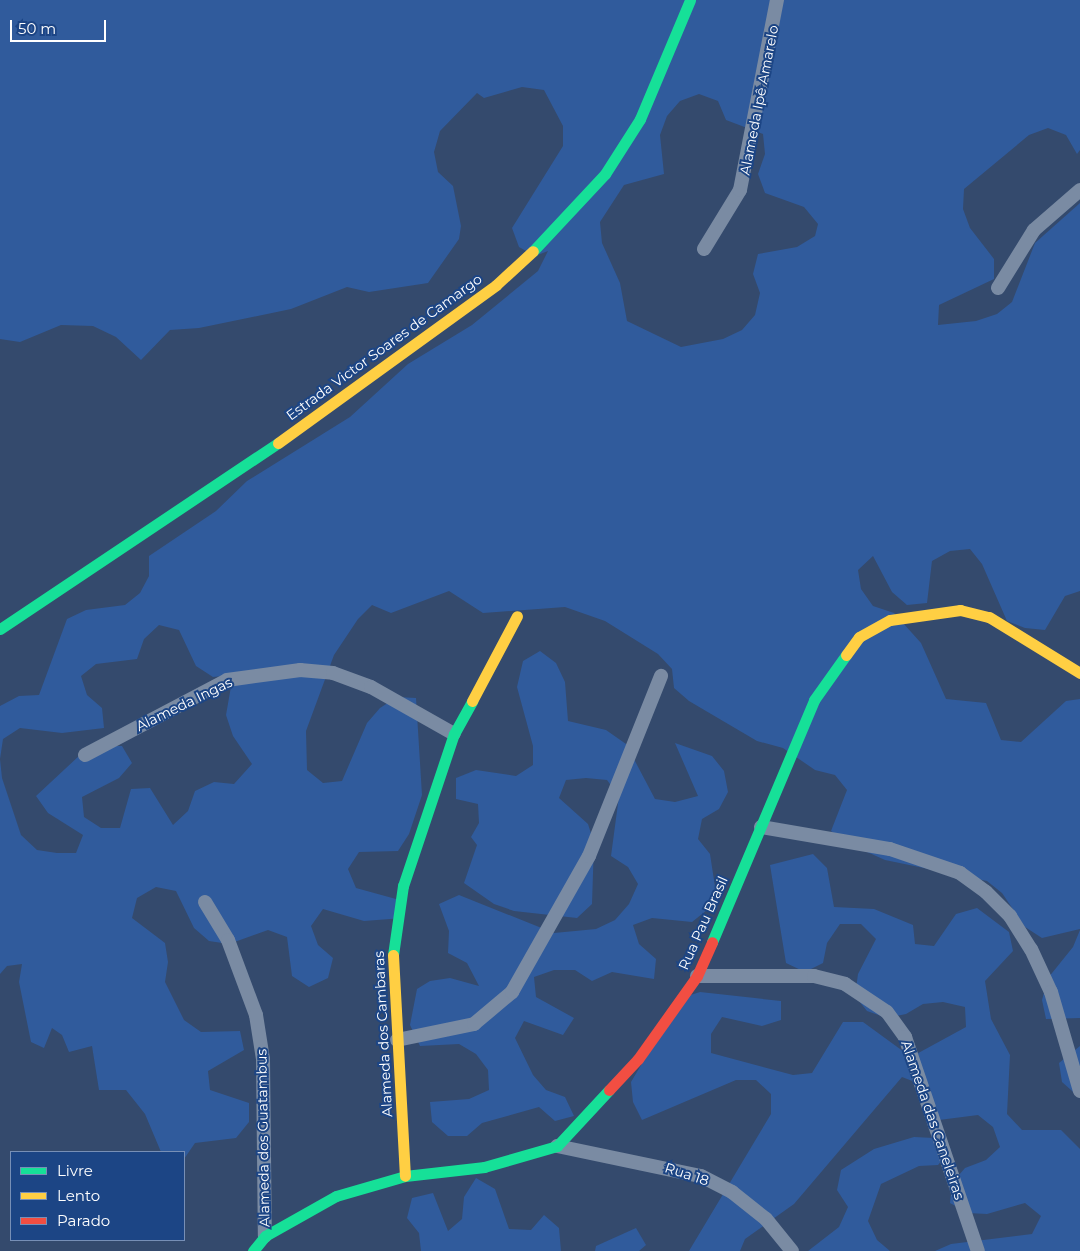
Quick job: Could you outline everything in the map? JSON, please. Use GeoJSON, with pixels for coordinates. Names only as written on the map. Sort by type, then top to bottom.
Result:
{"type":"FeatureCollection","features":[{"type":"Feature","properties":{"kind":"street","name":"Estrada Victor Soares de Camargo"},"geometry":{"type":"LineString","coordinates":[[0,629],[246,466],[496,285],[542,243],[605,174],[640,119],[690,0]]}},
{"type":"Feature","properties":{"kind":"street","name":"Alameda Ipê Amarelo"},"geometry":{"type":"LineString","coordinates":[[704,249],[725,220],[747,166],[777,0]]}},
{"type":"Feature","properties":{"kind":"street"},"geometry":{"type":"LineString","coordinates":[[998,288],[1034,230],[1080,190]]}},
{"type":"Feature","properties":{"kind":"street","name":"Rua Pau Brasil"},"geometry":{"type":"LineString","coordinates":[[557,1146],[638,1059],[697,976],[819,692],[859,637],[890,620],[960,610],[989,616],[1080,673]]}},
{"type":"Feature","properties":{"kind":"street","name":"Alameda dos Cambaras"},"geometry":{"type":"LineString","coordinates":[[405,1176],[394,947],[403,886],[454,734],[517,616]]}},
{"type":"Feature","properties":{"kind":"street","name":"Alameda Ingas"},"geometry":{"type":"LineString","coordinates":[[85,755],[227,680],[300,670],[333,674],[371,687],[454,734]]}},
{"type":"Feature","properties":{"kind":"street"},"geometry":{"type":"LineString","coordinates":[[397,1040],[474,1024],[512,992],[589,856],[661,676]]}},
{"type":"Feature","properties":{"kind":"street"},"geometry":{"type":"LineString","coordinates":[[761,827],[898,852],[960,873],[986,892],[1010,916],[1031,949],[1051,992],[1080,1091]]}},
{"type":"Feature","properties":{"kind":"street","name":"Alameda dos Guatambus"},"geometry":{"type":"LineString","coordinates":[[205,902],[228,940],[256,1015],[263,1059],[265,1236]]}},
{"type":"Feature","properties":{"kind":"street","name":"Alameda das Caneleiras"},"geometry":{"type":"LineString","coordinates":[[697,976],[814,976],[845,984],[888,1012],[905,1037],[978,1251]]}},
{"type":"Feature","properties":{"kind":"street"},"geometry":{"type":"LineString","coordinates":[[252,1251],[265,1236],[336,1196],[405,1176],[484,1167],[557,1146]]}},
{"type":"Feature","properties":{"kind":"street","name":"Rua 18"},"geometry":{"type":"LineString","coordinates":[[557,1146],[701,1176],[732,1192],[766,1219],[792,1251]]}},
{"type":"Feature","properties":{"kind":"shaded area"},"geometry":{"type":"Polygon","coordinates":[[[0,0],[1080,0],[1080,150],[1077,154],[1066,135],[1048,128],[1029,135],[964,189],[963,209],[970,228],[994,259],[994,279],[939,305],[938,325],[976,321],[997,314],[1012,302],[1035,243],[1080,203],[1080,591],[1065,596],[1045,630],[1025,628],[1007,621],[982,564],[970,549],[950,551],[932,561],[927,603],[907,605],[892,592],[873,556],[858,570],[861,589],[873,606],[894,613],[921,643],[946,699],[986,703],[1001,740],[1021,742],[1066,701],[1080,699],[1080,929],[1042,938],[1025,927],[1002,893],[987,881],[885,860],[847,843],[831,831],[847,790],[835,775],[815,770],[783,748],[757,741],[689,701],[674,688],[672,669],[658,654],[605,621],[565,607],[483,613],[449,591],[391,613],[372,605],[358,619],[334,655],[306,731],[307,770],[323,783],[342,781],[367,723],[380,708],[397,697],[416,698],[422,795],[409,834],[398,851],[359,852],[348,869],[356,888],[396,899],[403,918],[364,921],[323,909],[311,926],[318,945],[333,958],[328,978],[309,987],[292,976],[287,937],[268,930],[229,944],[209,941],[194,928],[176,891],[156,887],[137,898],[132,918],[165,943],[168,962],[165,982],[184,1020],[201,1032],[240,1031],[244,1050],[208,1071],[210,1090],[249,1103],[249,1122],[236,1138],[195,1143],[185,1158],[185,1151],[161,1151],[145,1114],[126,1090],[99,1090],[92,1046],[69,1052],[62,1035],[52,1028],[44,1048],[31,1042],[19,982],[22,964],[7,966],[0,974],[0,759],[0,706],[19,696],[39,695],[67,619],[86,610],[125,605],[140,593],[149,576],[149,556],[216,511],[247,481],[350,417],[408,364],[472,325],[538,271],[548,251],[535,256],[519,247],[512,228],[563,146],[563,126],[544,90],[522,87],[484,98],[477,93],[440,131],[434,152],[438,172],[453,186],[461,226],[459,239],[428,283],[369,292],[347,287],[291,309],[199,328],[170,330],[141,360],[116,337],[93,326],[61,325],[20,342],[0,339],[0,0]],[[699,94],[680,101],[667,116],[660,135],[664,174],[624,185],[600,222],[602,243],[620,283],[627,321],[681,347],[723,339],[742,330],[755,315],[760,293],[753,274],[758,254],[797,247],[815,236],[818,224],[804,207],[765,193],[758,174],[765,154],[763,134],[726,120],[718,101],[699,94]],[[159,625],[144,639],[137,659],[96,664],[81,676],[87,695],[102,708],[104,728],[62,733],[20,728],[3,739],[0,759],[2,778],[21,835],[37,850],[57,853],[76,853],[83,835],[48,813],[36,796],[80,755],[102,746],[122,746],[132,763],[119,778],[82,797],[84,817],[101,828],[120,828],[131,789],[150,788],[173,825],[188,811],[195,791],[214,782],[234,784],[252,764],[233,736],[226,715],[233,675],[213,677],[196,666],[179,630],[159,625]]]}},
{"type":"Feature","properties":{"kind":"shaded area"},"geometry":{"type":"Polygon","coordinates":[[[540,651],[556,663],[565,682],[568,721],[606,730],[626,744],[655,799],[675,802],[698,796],[675,743],[712,756],[724,771],[728,792],[719,809],[702,819],[698,839],[710,854],[716,893],[707,910],[692,922],[652,918],[633,925],[639,944],[656,959],[654,979],[612,972],[592,981],[575,970],[554,970],[534,977],[536,997],[574,1018],[563,1035],[524,1021],[515,1038],[533,1075],[546,1090],[565,1097],[574,1116],[555,1121],[539,1107],[482,1123],[467,1136],[448,1136],[432,1122],[430,1102],[469,1099],[489,1090],[488,1070],[476,1054],[459,1044],[420,1046],[410,1025],[417,989],[430,981],[450,978],[479,986],[467,963],[448,953],[449,931],[439,904],[459,895],[554,933],[596,929],[615,920],[629,904],[638,884],[628,867],[611,856],[619,796],[607,780],[586,778],[566,780],[559,798],[588,824],[594,843],[592,904],[577,918],[514,911],[494,904],[464,883],[477,845],[471,837],[479,823],[478,804],[456,799],[456,778],[476,770],[516,776],[533,765],[533,746],[517,687],[523,661],[540,651]]]}},
{"type":"Feature","properties":{"kind":"shaded area"},"geometry":{"type":"Polygon","coordinates":[[[813,854],[827,868],[834,907],[874,909],[913,925],[915,944],[934,946],[956,914],[977,908],[1009,932],[1013,951],[985,981],[991,1019],[1010,1055],[1007,1114],[1022,1130],[1061,1130],[1080,1149],[1080,1251],[935,1251],[951,1244],[1032,1234],[1041,1216],[1025,1203],[987,1214],[968,1213],[950,1203],[952,1183],[965,1168],[986,1160],[1000,1147],[993,1127],[978,1115],[939,1120],[920,1084],[902,1077],[794,1204],[745,1239],[740,1251],[689,1251],[771,1114],[771,1094],[756,1080],[736,1080],[642,1120],[633,1102],[631,1082],[681,998],[700,992],[781,1001],[781,1020],[762,1026],[722,1017],[711,1034],[711,1053],[793,1075],[812,1073],[843,1022],[863,1022],[911,1057],[966,1027],[965,1007],[943,1002],[923,1004],[906,1014],[887,1018],[867,1011],[855,996],[858,974],[876,939],[861,924],[840,924],[827,943],[823,963],[805,972],[786,963],[770,865],[813,854]]]}},
{"type":"Feature","properties":{"kind":"shaded area"},"geometry":{"type":"Polygon","coordinates":[[[1080,930],[1080,1018],[1046,1019],[1042,1000],[1048,978],[1073,947],[1080,930]]]}},
{"type":"Feature","properties":{"kind":"shaded area"},"geometry":{"type":"Polygon","coordinates":[[[1080,1046],[1080,1098],[1062,1082],[1059,1063],[1080,1046]]]}},
{"type":"Feature","properties":{"kind":"shaded area"},"geometry":{"type":"Polygon","coordinates":[[[914,1137],[934,1138],[951,1149],[938,1165],[919,1166],[881,1184],[868,1221],[877,1240],[890,1251],[808,1251],[839,1227],[848,1207],[837,1190],[841,1170],[874,1149],[914,1137]]]}},
{"type":"Feature","properties":{"kind":"shaded area"},"geometry":{"type":"Polygon","coordinates":[[[476,1178],[495,1189],[509,1229],[531,1230],[544,1215],[559,1228],[561,1251],[421,1251],[419,1233],[407,1218],[412,1198],[433,1193],[448,1231],[462,1219],[464,1197],[476,1178]]]}},
{"type":"Feature","properties":{"kind":"shaded area"},"geometry":{"type":"Polygon","coordinates":[[[636,1228],[646,1245],[639,1251],[595,1251],[596,1246],[636,1228]]]}},
{"type":"Feature","properties":{"kind":"traffic: fast"},"geometry":{"type":"LineString","coordinates":[[533,251],[605,174],[640,119],[690,0]]}},
{"type":"Feature","properties":{"kind":"traffic: fast"},"geometry":{"type":"LineString","coordinates":[[0,629],[278,443]]}},
{"type":"Feature","properties":{"kind":"traffic: fast"},"geometry":{"type":"LineString","coordinates":[[712,942],[814,700],[846,655]]}},
{"type":"Feature","properties":{"kind":"traffic: fast"},"geometry":{"type":"LineString","coordinates":[[393,955],[403,886],[454,734],[472,701]]}},
{"type":"Feature","properties":{"kind":"traffic: fast"},"geometry":{"type":"LineString","coordinates":[[253,1251],[265,1236],[336,1196],[405,1176],[484,1167],[557,1146],[609,1090]]}},
{"type":"Feature","properties":{"kind":"traffic: slow"},"geometry":{"type":"LineString","coordinates":[[278,443],[496,285],[533,251]]}},
{"type":"Feature","properties":{"kind":"traffic: slow"},"geometry":{"type":"LineString","coordinates":[[846,655],[859,637],[890,620],[960,610],[989,617],[1080,673]]}},
{"type":"Feature","properties":{"kind":"traffic: slow"},"geometry":{"type":"LineString","coordinates":[[472,701],[517,616]]}},
{"type":"Feature","properties":{"kind":"traffic: slow"},"geometry":{"type":"LineString","coordinates":[[393,955],[405,1176]]}},
{"type":"Feature","properties":{"kind":"traffic: jam"},"geometry":{"type":"LineString","coordinates":[[609,1090],[638,1059],[697,976],[712,942]]}}]}
